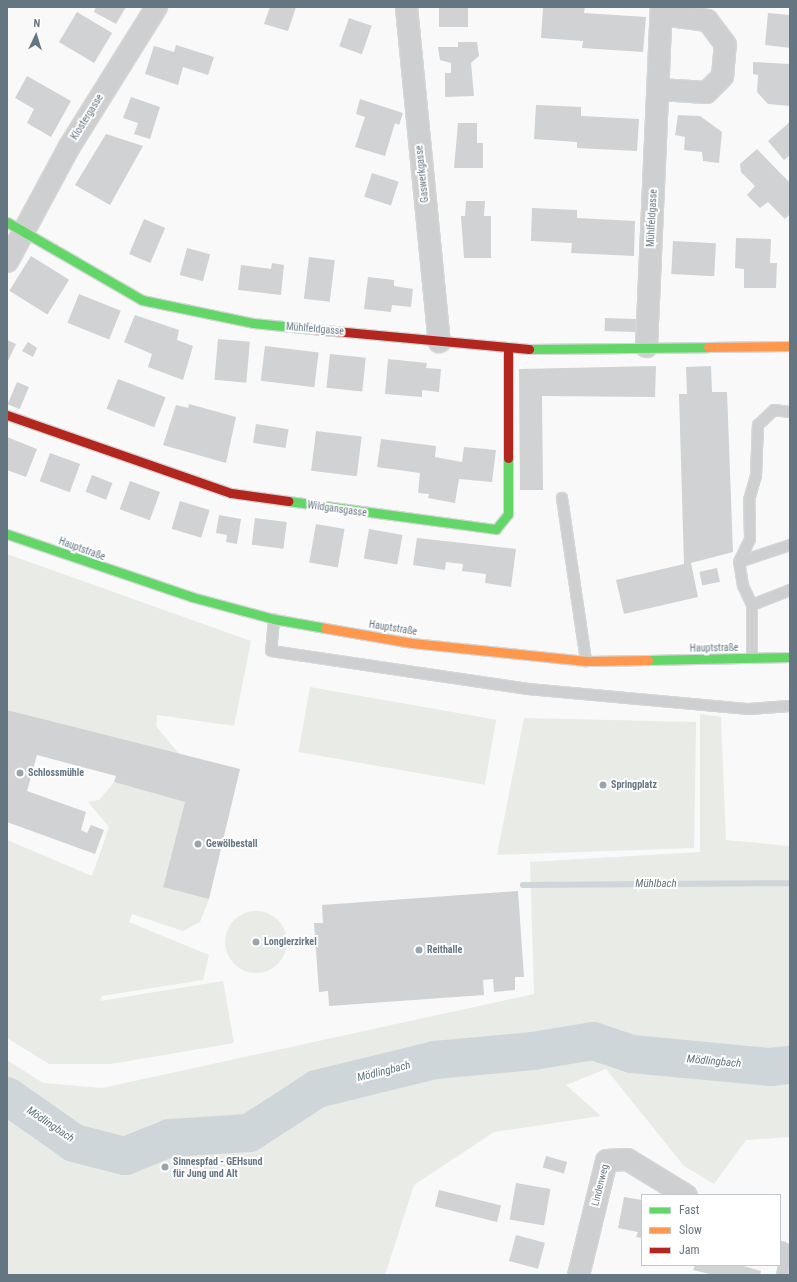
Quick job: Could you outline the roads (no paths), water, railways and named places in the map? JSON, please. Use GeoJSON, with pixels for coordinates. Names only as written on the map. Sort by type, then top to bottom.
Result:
{"type":"FeatureCollection","features":[{"type":"Feature","properties":{"kind":"street","name":"Klostergasse"},"geometry":{"type":"LineString","coordinates":[[26,232],[69,146],[156,7]]}},
{"type":"Feature","properties":{"kind":"street","name":"Gaswerkgasse"},"geometry":{"type":"LineString","coordinates":[[401,9],[439,341]]}},
{"type":"Feature","properties":{"kind":"street","name":"Mühlfeldgasse"},"geometry":{"type":"LineString","coordinates":[[646,346],[659,89],[661,10],[707,20],[725,44],[722,76],[706,92],[659,89]]}},
{"type":"Feature","properties":{"kind":"street","name":"Mühlfeldgasse"},"geometry":{"type":"LineString","coordinates":[[7,222],[142,300],[253,323],[508,349],[646,346],[790,346]]}},
{"type":"Feature","properties":{"kind":"street"},"geometry":{"type":"LineString","coordinates":[[7,261],[26,232]]}},
{"type":"Feature","properties":{"kind":"street","name":"Wildgansgasse"},"geometry":{"type":"LineString","coordinates":[[7,415],[231,493],[496,528],[508,514],[508,349]]}},
{"type":"Feature","properties":{"kind":"street","name":"Hauptstraße"},"geometry":{"type":"LineString","coordinates":[[7,534],[127,576],[274,618],[412,643],[586,661],[790,657]]}},
{"type":"Feature","properties":{"kind":"street","name":"Lindenweg"},"geometry":{"type":"LineString","coordinates":[[578,1275],[606,1160],[627,1159],[684,1194]]}},
{"type":"Feature","properties":{"kind":"lane"},"geometry":{"type":"LineString","coordinates":[[752,658],[752,605],[743,586],[739,562],[750,539],[749,500],[756,476],[758,425],[774,410],[790,412]]}},
{"type":"Feature","properties":{"kind":"lane"},"geometry":{"type":"LineString","coordinates":[[562,498],[586,661]]}},
{"type":"Feature","properties":{"kind":"lane"},"geometry":{"type":"LineString","coordinates":[[739,562],[790,545]]}},
{"type":"Feature","properties":{"kind":"lane"},"geometry":{"type":"LineString","coordinates":[[752,605],[790,590]]}},
{"type":"Feature","properties":{"kind":"lane"},"geometry":{"type":"LineString","coordinates":[[274,618],[271,651],[528,689],[749,709],[790,706]]}},
{"type":"Feature","properties":{"kind":"waterway","name":"Mühlbach"},"geometry":{"type":"LineString","coordinates":[[523,885],[790,883]]}},
{"type":"Feature","properties":{"kind":"waterway","name":"Mödlingbach"},"geometry":{"type":"LineString","coordinates":[[7,1096],[74,1143],[125,1156],[170,1138],[249,1133],[317,1089],[435,1060],[533,1051],[593,1041],[632,1054],[770,1067],[790,1065]]}},
{"type":"Feature","properties":{"kind":"place","name":"Schlossmühle"},"geometry":{"type":"Point","coordinates":[20,773]}},
{"type":"Feature","properties":{"kind":"place","name":"Springplatz"},"geometry":{"type":"Point","coordinates":[603,785]}},
{"type":"Feature","properties":{"kind":"place","name":"Gewölbestall"},"geometry":{"type":"Point","coordinates":[198,844]}},
{"type":"Feature","properties":{"kind":"place","name":"Longierzirkel"},"geometry":{"type":"Point","coordinates":[256,942]}},
{"type":"Feature","properties":{"kind":"place","name":"Reithalle"},"geometry":{"type":"Point","coordinates":[419,950]}},
{"type":"Feature","properties":{"kind":"place","name":"Sinnespfad - GEHsund für Jung und Alt"},"geometry":{"type":"Point","coordinates":[165,1167]}}]}
